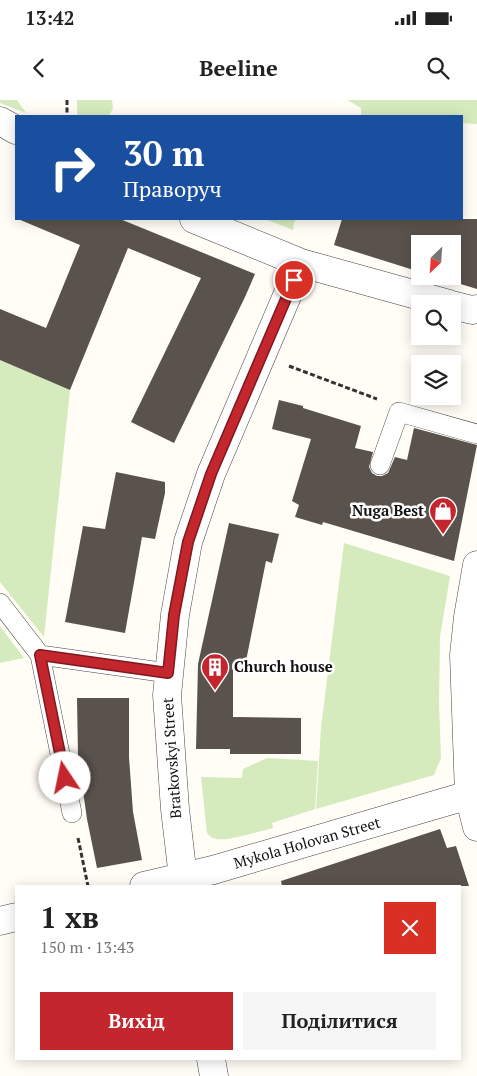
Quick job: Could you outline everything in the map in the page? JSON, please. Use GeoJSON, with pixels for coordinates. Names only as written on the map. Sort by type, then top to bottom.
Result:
{"type":"FeatureCollection","features":[{"type":"Feature","properties":{"kind":"street"},"geometry":{"type":"LineString","coordinates":[[0,121],[15,129]]}},
{"type":"Feature","properties":{"kind":"street"},"geometry":{"type":"LineString","coordinates":[[196,220],[301,263],[418,295]]}},
{"type":"Feature","properties":{"kind":"street","name":"Bratkovskyi Street"},"geometry":{"type":"LineString","coordinates":[[183,882],[175,810],[168,695],[168,673],[174,615],[188,542],[211,474],[301,263]]}},
{"type":"Feature","properties":{"kind":"street"},"geometry":{"type":"LineString","coordinates":[[461,307],[472,310],[477,309]]}},
{"type":"Feature","properties":{"kind":"street"},"geometry":{"type":"LineString","coordinates":[[477,565],[464,655],[468,795],[477,827]]}},
{"type":"Feature","properties":{"kind":"street","name":"Mykola Holovan Street"},"geometry":{"type":"LineString","coordinates":[[154,885],[183,882],[213,870],[468,795]]}},
{"type":"Feature","properties":{"kind":"street"},"geometry":{"type":"LineString","coordinates":[[0,921],[15,917]]}},
{"type":"Feature","properties":{"kind":"street"},"geometry":{"type":"LineString","coordinates":[[211,1060],[214,1076]]}},
{"type":"Feature","properties":{"kind":"lane"},"geometry":{"type":"LineString","coordinates":[[380,465],[399,412],[477,434]]}},
{"type":"Feature","properties":{"kind":"lane"},"geometry":{"type":"LineString","coordinates":[[0,603],[40,655],[72,813]]}},
{"type":"Feature","properties":{"kind":"lane"},"geometry":{"type":"LineString","coordinates":[[40,655],[168,673]]}},
{"type":"Feature","properties":{"kind":"path"},"geometry":{"type":"LineString","coordinates":[[67,100],[67,115]]}},
{"type":"Feature","properties":{"kind":"path"},"geometry":{"type":"LineString","coordinates":[[258,364],[284,364],[382,400],[399,412]]}},
{"type":"Feature","properties":{"kind":"path"},"geometry":{"type":"LineString","coordinates":[[72,813],[88,885]]}},
{"type":"Feature","properties":{"kind":"green space"},"geometry":{"type":"Polygon","coordinates":[[[0,100],[17,100],[26,113],[0,103],[0,100]]]}},
{"type":"Feature","properties":{"kind":"green space"},"geometry":{"type":"Polygon","coordinates":[[[77,100],[112,100],[113,108],[110,115],[77,115],[77,100]]]}},
{"type":"Feature","properties":{"kind":"green space"},"geometry":{"type":"Polygon","coordinates":[[[347,100],[477,100],[477,124],[463,123],[463,115],[361,115],[361,108],[347,100]]]}},
{"type":"Feature","properties":{"kind":"green space"},"geometry":{"type":"Polygon","coordinates":[[[268,220],[296,220],[293,230],[268,220]]]}},
{"type":"Feature","properties":{"kind":"green space"},"geometry":{"type":"Polygon","coordinates":[[[0,360],[70,390],[44,637],[0,582],[0,360]]]}},
{"type":"Feature","properties":{"kind":"green space"},"geometry":{"type":"Polygon","coordinates":[[[344,543],[450,576],[440,637],[439,703],[441,758],[434,775],[316,809],[321,728],[344,543]]]}},
{"type":"Feature","properties":{"kind":"green space"},"geometry":{"type":"Polygon","coordinates":[[[0,626],[24,658],[0,663],[0,626]]]}},
{"type":"Feature","properties":{"kind":"green space"},"geometry":{"type":"Polygon","coordinates":[[[267,758],[318,761],[315,809],[272,823],[273,828],[229,839],[215,839],[211,837],[207,833],[201,777],[242,778],[243,769],[267,758]]]}},
{"type":"Feature","properties":{"kind":"building"},"geometry":{"type":"Polygon","coordinates":[[[477,219],[477,289],[461,284],[461,235],[411,235],[411,269],[334,245],[342,220],[477,219]]]}},
{"type":"Feature","properties":{"kind":"building"},"geometry":{"type":"Polygon","coordinates":[[[20,220],[122,220],[255,274],[174,443],[131,422],[201,278],[128,248],[70,390],[0,360],[0,309],[46,328],[80,245],[20,220]]]}},
{"type":"Feature","properties":{"kind":"building"},"geometry":{"type":"Polygon","coordinates":[[[279,400],[303,406],[303,408],[361,426],[355,448],[373,452],[369,467],[372,473],[377,476],[388,473],[395,457],[407,460],[414,428],[477,445],[454,561],[323,522],[322,525],[295,517],[299,505],[292,501],[311,439],[272,429],[279,400]]]}},
{"type":"Feature","properties":{"kind":"building"},"geometry":{"type":"Polygon","coordinates":[[[116,472],[165,482],[165,493],[155,539],[142,537],[125,633],[65,622],[83,526],[105,529],[116,472]]]}},
{"type":"Feature","properties":{"kind":"building"},"geometry":{"type":"Polygon","coordinates":[[[229,523],[279,534],[272,563],[266,561],[245,666],[233,665],[233,717],[301,718],[301,754],[230,754],[230,749],[196,749],[198,664],[229,523]]]}},
{"type":"Feature","properties":{"kind":"building"},"geometry":{"type":"Polygon","coordinates":[[[77,698],[129,698],[129,757],[133,812],[142,860],[97,868],[87,819],[78,756],[77,698]]]}},
{"type":"Feature","properties":{"kind":"building"},"geometry":{"type":"Polygon","coordinates":[[[440,829],[447,848],[456,846],[469,886],[282,885],[281,881],[440,829]]]}},
{"type":"Feature","properties":{"kind":"place","name":"Nuga Best"},"geometry":{"type":"Point","coordinates":[443,535]}},
{"type":"Feature","properties":{"kind":"place","name":"Church house"},"geometry":{"type":"Point","coordinates":[215,691]}},
{"type":"Feature","properties":{"kind":"route"},"geometry":{"type":"LineString","coordinates":[[65,778],[40,655],[168,673],[174,615],[188,542],[211,474],[294,280]]}}]}
